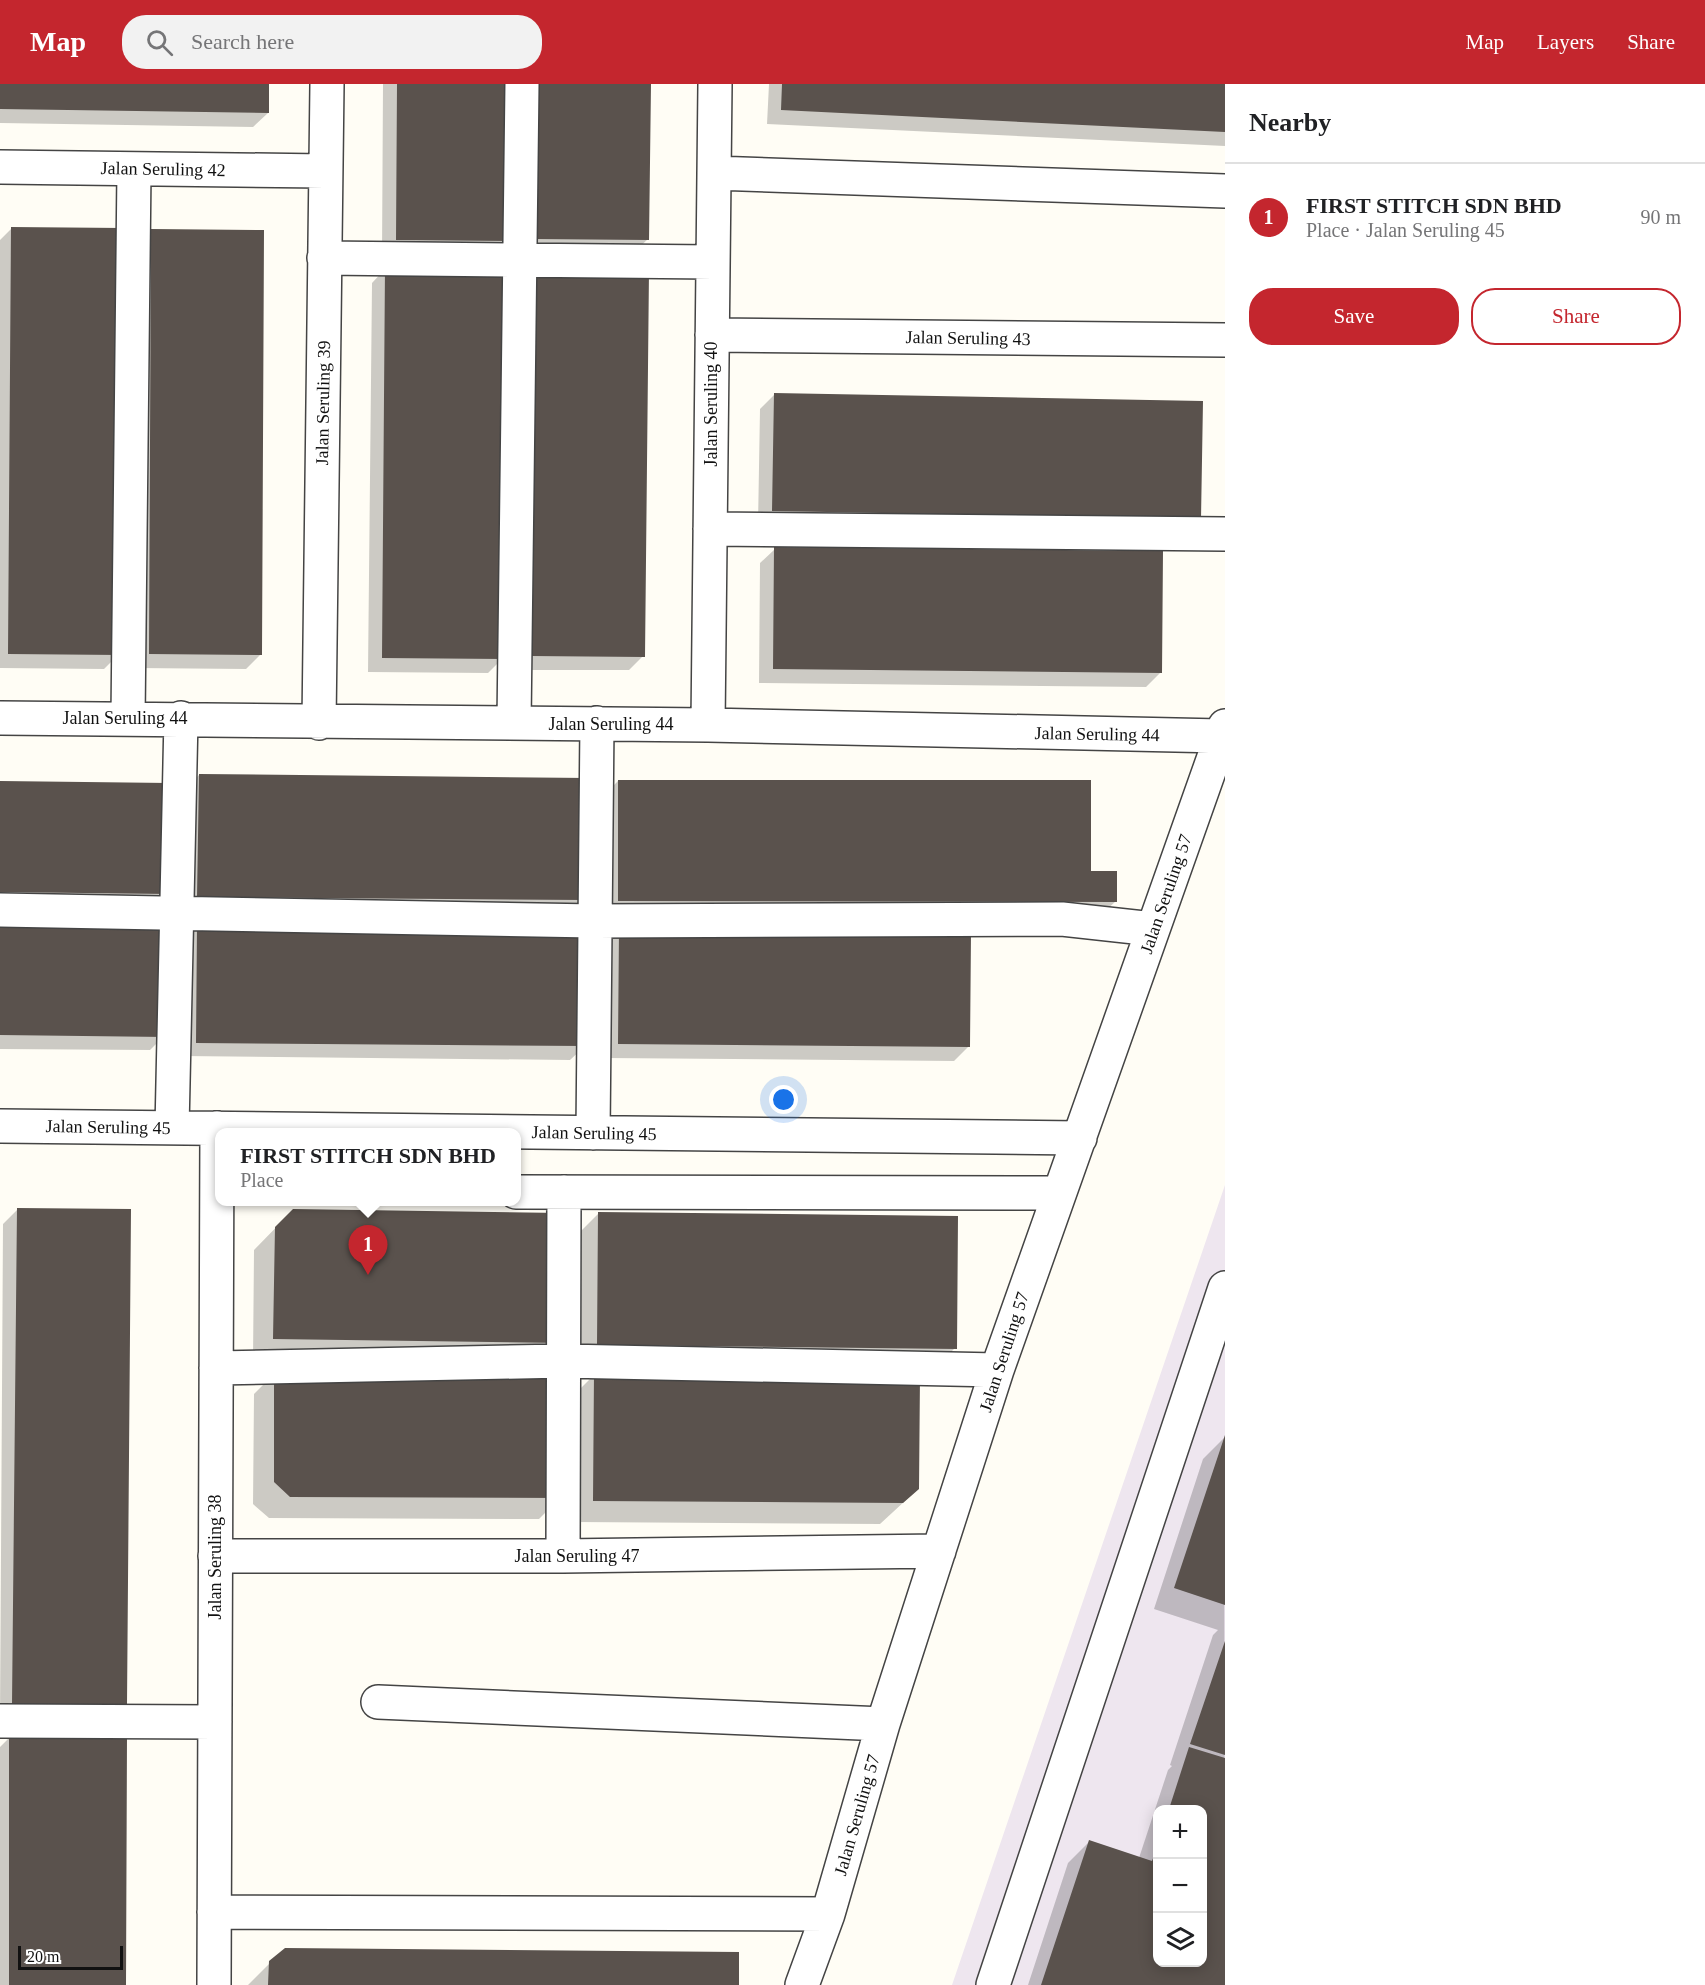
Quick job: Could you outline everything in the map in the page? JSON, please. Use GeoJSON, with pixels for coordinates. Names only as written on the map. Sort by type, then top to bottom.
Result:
{"type":"FeatureCollection","features":[{"type":"Feature","properties":{"kind":"street","name":"Jalan Seruling 39"},"geometry":{"type":"LineString","coordinates":[[319,723],[327,84]]}},
{"type":"Feature","properties":{"kind":"street"},"geometry":{"type":"LineString","coordinates":[[514,723],[522,84]]}},
{"type":"Feature","properties":{"kind":"street","name":"Jalan Seruling 40"},"geometry":{"type":"LineString","coordinates":[[708,725],[715,84]]}},
{"type":"Feature","properties":{"kind":"street","name":"Jalan Seruling 42"},"geometry":{"type":"LineString","coordinates":[[0,167],[325,171]]}},
{"type":"Feature","properties":{"kind":"street"},"geometry":{"type":"LineString","coordinates":[[128,718],[134,169]]}},
{"type":"Feature","properties":{"kind":"street"},"geometry":{"type":"LineString","coordinates":[[714,173],[1225,191]]}},
{"type":"Feature","properties":{"kind":"street"},"geometry":{"type":"LineString","coordinates":[[324,258],[713,262]]}},
{"type":"Feature","properties":{"kind":"street","name":"Jalan Seruling 43"},"geometry":{"type":"LineString","coordinates":[[712,335],[1225,340]]}},
{"type":"Feature","properties":{"kind":"street"},"geometry":{"type":"LineString","coordinates":[[710,529],[1225,534]]}},
{"type":"Feature","properties":{"kind":"street","name":"Jalan Seruling 44"},"geometry":{"type":"LineString","coordinates":[[0,718],[181,718],[319,723],[597,723],[1223,731]]}},
{"type":"Feature","properties":{"kind":"street"},"geometry":{"type":"LineString","coordinates":[[172,1128],[181,718]]}},
{"type":"Feature","properties":{"kind":"street"},"geometry":{"type":"LineString","coordinates":[[593,1133],[597,723]]}},
{"type":"Feature","properties":{"kind":"street","name":"Jalan Seruling 57"},"geometry":{"type":"LineString","coordinates":[[802,1985],[828,1914],[884,1724],[997,1370],[1223,731]]}},
{"type":"Feature","properties":{"kind":"street"},"geometry":{"type":"LineString","coordinates":[[0,910],[595,921],[1062,919],[1153,929]]}},
{"type":"Feature","properties":{"kind":"street","name":"Jalan Seruling 45"},"geometry":{"type":"LineString","coordinates":[[0,1126],[217,1128]]}},
{"type":"Feature","properties":{"kind":"street","name":"Jalan Seruling 45"},"geometry":{"type":"LineString","coordinates":[[521,1132],[1080,1138]]}},
{"type":"Feature","properties":{"kind":"street"},"geometry":{"type":"LineString","coordinates":[[521,1192],[1058,1193]]}},
{"type":"Feature","properties":{"kind":"street"},"geometry":{"type":"LineString","coordinates":[[563,1556],[564,1192]]}},
{"type":"Feature","properties":{"kind":"street","name":"Jalan Seruling 38"},"geometry":{"type":"LineString","coordinates":[[214,1985],[218,1206]]}},
{"type":"Feature","properties":{"kind":"street"},"geometry":{"type":"LineString","coordinates":[[993,1985],[1225,1288]]}},
{"type":"Feature","properties":{"kind":"street"},"geometry":{"type":"LineString","coordinates":[[216,1368],[564,1361],[997,1370]]}},
{"type":"Feature","properties":{"kind":"street","name":"Jalan Seruling 47"},"geometry":{"type":"LineString","coordinates":[[215,1556],[563,1556],[939,1551]]}},
{"type":"Feature","properties":{"kind":"street"},"geometry":{"type":"LineString","coordinates":[[378,1702],[884,1724]]}},
{"type":"Feature","properties":{"kind":"street"},"geometry":{"type":"LineString","coordinates":[[0,1721],[215,1722]]}},
{"type":"Feature","properties":{"kind":"street"},"geometry":{"type":"LineString","coordinates":[[214,1912],[828,1914]]}},
{"type":"Feature","properties":{"kind":"shaded area"},"geometry":{"type":"Polygon","coordinates":[[[1225,1185],[1225,1985],[952,1985],[1225,1185]]]}},
{"type":"Feature","properties":{"kind":"building"},"geometry":{"type":"Polygon","coordinates":[[[0,84],[269,84],[269,113],[0,109],[0,84]]]}},
{"type":"Feature","properties":{"kind":"building"},"geometry":{"type":"Polygon","coordinates":[[[397,84],[510,84],[508,241],[396,240],[397,84]]]}},
{"type":"Feature","properties":{"kind":"building"},"geometry":{"type":"Polygon","coordinates":[[[537,84],[651,84],[649,240],[536,239],[537,84]]]}},
{"type":"Feature","properties":{"kind":"building"},"geometry":{"type":"Polygon","coordinates":[[[782,84],[1225,84],[1225,132],[781,110],[782,84]]]}},
{"type":"Feature","properties":{"kind":"building"},"geometry":{"type":"Polygon","coordinates":[[[11,227],[123,228],[120,655],[8,654],[11,227]]]}},
{"type":"Feature","properties":{"kind":"building"},"geometry":{"type":"Polygon","coordinates":[[[151,229],[264,230],[262,655],[149,654],[151,229]]]}},
{"type":"Feature","properties":{"kind":"building"},"geometry":{"type":"Polygon","coordinates":[[[385,267],[508,268],[504,659],[382,658],[385,267]]]}},
{"type":"Feature","properties":{"kind":"building"},"geometry":{"type":"Polygon","coordinates":[[[535,269],[649,270],[645,657],[531,656],[535,269]]]}},
{"type":"Feature","properties":{"kind":"building"},"geometry":{"type":"Polygon","coordinates":[[[774,393],[1203,401],[1201,519],[772,511],[774,393]]]}},
{"type":"Feature","properties":{"kind":"building"},"geometry":{"type":"Polygon","coordinates":[[[774,547],[1163,551],[1162,673],[773,669],[774,547]]]}},
{"type":"Feature","properties":{"kind":"building"},"geometry":{"type":"Polygon","coordinates":[[[199,774],[588,778],[587,900],[197,897],[199,774]]]}},
{"type":"Feature","properties":{"kind":"building"},"geometry":{"type":"Polygon","coordinates":[[[618,780],[1091,780],[1091,871],[1117,871],[1117,902],[618,901],[618,780]]]}},
{"type":"Feature","properties":{"kind":"building"},"geometry":{"type":"Polygon","coordinates":[[[0,781],[169,783],[168,894],[0,892],[0,781]]]}},
{"type":"Feature","properties":{"kind":"building"},"geometry":{"type":"Polygon","coordinates":[[[0,924],[166,926],[166,1037],[0,1035],[0,924]]]}},
{"type":"Feature","properties":{"kind":"building"},"geometry":{"type":"Polygon","coordinates":[[[197,926],[587,929],[586,1046],[196,1043],[197,926]]]}},
{"type":"Feature","properties":{"kind":"building"},"geometry":{"type":"Polygon","coordinates":[[[619,930],[971,933],[970,1047],[618,1044],[619,930]]]}},
{"type":"Feature","properties":{"kind":"building"},"geometry":{"type":"Polygon","coordinates":[[[17,1208],[131,1209],[127,1705],[12,1704],[17,1208]]]}},
{"type":"Feature","properties":{"kind":"building"},"geometry":{"type":"Polygon","coordinates":[[[293,1209],[563,1213],[561,1343],[273,1339],[275,1227],[293,1209]]]}},
{"type":"Feature","properties":{"kind":"building"},"geometry":{"type":"Polygon","coordinates":[[[598,1212],[958,1216],[957,1349],[597,1345],[598,1212]]]}},
{"type":"Feature","properties":{"kind":"building"},"geometry":{"type":"Polygon","coordinates":[[[274,1371],[562,1373],[562,1498],[290,1497],[274,1482],[274,1371]]]}},
{"type":"Feature","properties":{"kind":"building"},"geometry":{"type":"Polygon","coordinates":[[[594,1373],[920,1375],[919,1489],[903,1503],[593,1501],[594,1373]]]}},
{"type":"Feature","properties":{"kind":"building"},"geometry":{"type":"Polygon","coordinates":[[[1225,1435],[1225,1605],[1174,1588],[1225,1435]]]}},
{"type":"Feature","properties":{"kind":"building"},"geometry":{"type":"Polygon","coordinates":[[[1225,1641],[1225,1755],[1190,1744],[1225,1641]]]}},
{"type":"Feature","properties":{"kind":"building"},"geometry":{"type":"Polygon","coordinates":[[[9,1735],[127,1736],[126,1985],[9,1985],[9,1735]]]}},
{"type":"Feature","properties":{"kind":"building"},"geometry":{"type":"Polygon","coordinates":[[[1189,1747],[1225,1758],[1225,1985],[1041,1985],[1089,1840],[1152,1861],[1153,1858],[1153,1967],[1207,1967],[1207,1805],[1170,1805],[1189,1747]]]}},
{"type":"Feature","properties":{"kind":"building"},"geometry":{"type":"Polygon","coordinates":[[[285,1948],[739,1952],[739,1985],[268,1985],[269,1961],[285,1948]]]}},
{"type":"Feature","properties":{"kind":"place","name":"FIRST STITCH SDN BHD"},"geometry":{"type":"Point","coordinates":[368,1275]}}]}
